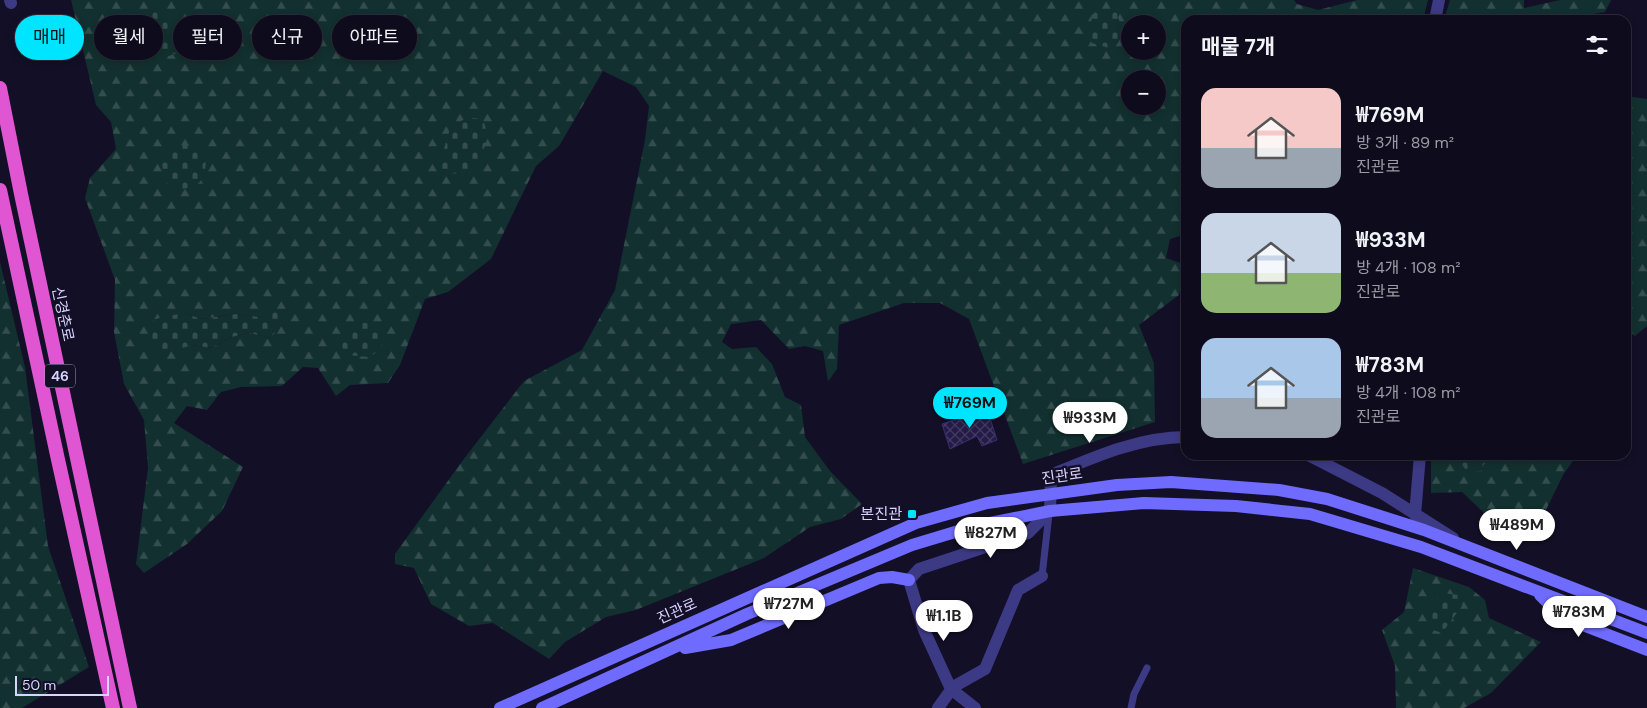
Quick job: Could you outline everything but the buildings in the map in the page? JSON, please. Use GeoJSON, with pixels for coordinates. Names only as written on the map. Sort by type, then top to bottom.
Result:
{"type":"FeatureCollection","features":[{"type":"Feature","properties":{"kind":"highway","name":"신경춘로"},"geometry":{"type":"LineString","coordinates":[[0,88],[122,664]]}},
{"type":"Feature","properties":{"kind":"highway","name":"46"},"geometry":{"type":"LineString","coordinates":[[0,190],[57,456],[114,708]]}},
{"type":"Feature","properties":{"kind":"highway"},"geometry":{"type":"LineString","coordinates":[[122,664],[130,708]]}},
{"type":"Feature","properties":{"kind":"highway","name":"46"},"geometry":{"type":"LineString","coordinates":[[122,664],[138,708]]}},
{"type":"Feature","properties":{"kind":"main road","name":"진관로"},"geometry":{"type":"LineString","coordinates":[[500,708],[916,523],[987,503],[1118,485],[1171,482],[1279,490],[1327,499],[1466,545],[1647,617]]}},
{"type":"Feature","properties":{"kind":"main road"},"geometry":{"type":"LineString","coordinates":[[542,708],[747,614],[912,545],[975,526],[1050,511],[1144,503],[1236,506],[1310,514],[1421,547],[1647,633]]}},
{"type":"Feature","properties":{"kind":"main road"},"geometry":{"type":"LineString","coordinates":[[667,651],[731,640],[879,578],[892,577],[909,580]]}},
{"type":"Feature","properties":{"kind":"main road"},"geometry":{"type":"LineString","coordinates":[[1534,590],[1562,617],[1647,650]]}},
{"type":"Feature","properties":{"kind":"street"},"geometry":{"type":"LineString","coordinates":[[1436,15],[1439,0]]}},
{"type":"Feature","properties":{"kind":"street"},"geometry":{"type":"LineString","coordinates":[[975,708],[951,689],[924,630],[909,580],[919,569],[1028,533],[1050,511],[1051,475],[1092,458],[1167,437],[1181,437]]}},
{"type":"Feature","properties":{"kind":"street"},"geometry":{"type":"LineString","coordinates":[[1317,460],[1382,494],[1466,545]]}},
{"type":"Feature","properties":{"kind":"street"},"geometry":{"type":"LineString","coordinates":[[1415,515],[1420,460]]}},
{"type":"Feature","properties":{"kind":"street"},"geometry":{"type":"LineString","coordinates":[[938,708],[951,689],[984,669],[1018,590],[1042,576]]}},
{"type":"Feature","properties":{"kind":"lane"},"geometry":{"type":"LineString","coordinates":[[1042,576],[1050,511]]}},
{"type":"Feature","properties":{"kind":"lane"},"geometry":{"type":"LineString","coordinates":[[1131,708],[1134,694],[1147,668]]}},
{"type":"Feature","properties":{"kind":"green space"},"geometry":{"type":"Polygon","coordinates":[[[71,0],[1294,0],[1297,4],[1318,10],[1357,0],[1428,0],[1424,15],[1181,15],[1181,236],[1170,239],[1166,258],[1181,263],[1181,287],[1179,295],[1139,325],[1154,363],[1155,422],[1023,464],[969,319],[940,303],[904,303],[839,325],[837,369],[828,381],[823,351],[805,346],[789,349],[761,320],[731,324],[722,342],[732,349],[756,347],[772,364],[785,397],[801,405],[805,437],[830,471],[862,504],[841,519],[810,527],[764,558],[636,610],[606,617],[565,642],[549,659],[493,623],[469,626],[431,604],[414,568],[395,564],[395,554],[463,460],[524,381],[582,350],[615,290],[645,140],[649,106],[636,87],[603,71],[559,146],[536,166],[491,259],[448,292],[425,299],[400,365],[388,383],[350,385],[336,396],[318,368],[303,367],[282,386],[241,387],[221,392],[207,410],[187,406],[174,423],[243,467],[222,511],[187,544],[144,573],[136,564],[148,468],[144,420],[124,384],[114,332],[115,280],[85,198],[90,178],[116,149],[111,122],[96,105],[84,55],[84,15],[75,15],[71,0]],[[276,311],[259,317],[236,314],[202,319],[184,313],[192,345],[210,348],[232,337],[250,333],[270,338],[276,311]]]}},
{"type":"Feature","properties":{"kind":"green space"},"geometry":{"type":"Polygon","coordinates":[[[1450,0],[1524,0],[1524,8],[1560,0],[1611,0],[1605,12],[1588,15],[1446,15],[1450,0]]]}},
{"type":"Feature","properties":{"kind":"green space"},"geometry":{"type":"Polygon","coordinates":[[[147,8],[163,15],[139,15],[147,8]]]}},
{"type":"Feature","properties":{"kind":"green space"},"geometry":{"type":"Polygon","coordinates":[[[1095,10],[1116,11],[1121,26],[1121,38],[1112,49],[1092,43],[1087,33],[1095,10]]]}},
{"type":"Feature","properties":{"kind":"green space"},"geometry":{"type":"Polygon","coordinates":[[[163,15],[173,19],[173,54],[169,56],[163,53],[163,15]]]}},
{"type":"Feature","properties":{"kind":"green space"},"geometry":{"type":"Polygon","coordinates":[[[1631,97],[1647,99],[1647,326],[1635,336],[1631,333],[1631,97]]]}},
{"type":"Feature","properties":{"kind":"green space"},"geometry":{"type":"Polygon","coordinates":[[[467,117],[483,119],[488,136],[481,158],[468,171],[452,174],[441,168],[443,152],[450,129],[467,117]]]}},
{"type":"Feature","properties":{"kind":"green space"},"geometry":{"type":"Polygon","coordinates":[[[175,145],[195,146],[206,158],[204,175],[192,187],[169,187],[163,173],[161,156],[175,145]]]}},
{"type":"Feature","properties":{"kind":"green space"},"geometry":{"type":"Polygon","coordinates":[[[0,262],[25,367],[48,546],[89,667],[22,708],[0,708],[0,262]]]}},
{"type":"Feature","properties":{"kind":"green space"},"geometry":{"type":"Polygon","coordinates":[[[276,310],[282,325],[270,338],[250,333],[232,337],[210,348],[192,345],[172,351],[150,348],[154,319],[184,313],[202,319],[236,314],[259,317],[276,310]]]}},
{"type":"Feature","properties":{"kind":"green space"},"geometry":{"type":"Polygon","coordinates":[[[357,322],[376,324],[384,334],[380,350],[369,357],[347,355],[337,339],[357,322]]]}},
{"type":"Feature","properties":{"kind":"green space"},"geometry":{"type":"Polygon","coordinates":[[[1431,460],[1462,460],[1461,463],[1480,471],[1487,460],[1574,460],[1563,475],[1546,510],[1532,523],[1501,529],[1462,492],[1431,493],[1431,460]]]}},
{"type":"Feature","properties":{"kind":"green space"},"geometry":{"type":"Polygon","coordinates":[[[1462,460],[1487,460],[1480,471],[1468,473],[1461,463],[1462,460]]]}},
{"type":"Feature","properties":{"kind":"green space"},"geometry":{"type":"Polygon","coordinates":[[[1413,568],[1469,587],[1485,600],[1489,618],[1541,642],[1491,693],[1464,708],[1396,708],[1395,666],[1382,630],[1404,612],[1413,568]],[[1442,593],[1442,632],[1461,606],[1442,593]]]}},
{"type":"Feature","properties":{"kind":"green space"},"geometry":{"type":"Polygon","coordinates":[[[1442,593],[1458,595],[1462,606],[1442,633],[1433,630],[1430,626],[1432,604],[1442,593]]]}},
{"type":"Feature","properties":{"kind":"place","name":"본진관"},"geometry":{"type":"Point","coordinates":[912,514]}}]}
